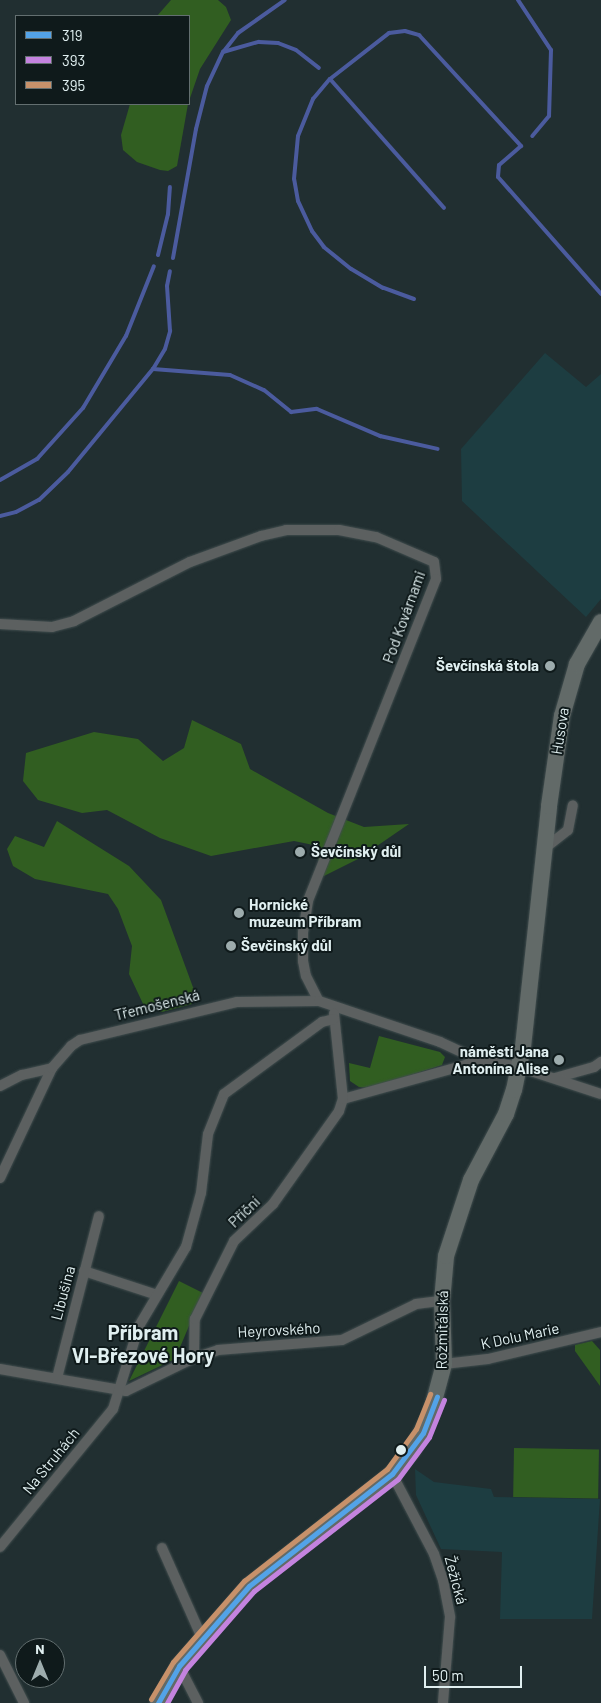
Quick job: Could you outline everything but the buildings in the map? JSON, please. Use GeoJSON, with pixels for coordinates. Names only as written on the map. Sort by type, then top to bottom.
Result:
{"type":"FeatureCollection","features":[{"type":"Feature","properties":{"kind":"main road","name":"Husova"},"geometry":{"type":"LineString","coordinates":[[520,1067],[545,848],[568,690],[577,664],[601,622]]}},
{"type":"Feature","properties":{"kind":"main road","name":"Rožmitálská"},"geometry":{"type":"LineString","coordinates":[[158,1703],[179,1666],[262,1573],[352,1508],[392,1474],[423,1433],[437,1397],[444,1364],[442,1301],[446,1256],[471,1180],[511,1102],[520,1067]]}},
{"type":"Feature","properties":{"kind":"street","name":"Pod Kovárnami"},"geometry":{"type":"LineString","coordinates":[[0,624],[52,627],[74,622],[190,562],[261,536],[286,530],[339,530],[376,537],[434,562],[436,579],[308,901],[303,932],[303,961],[306,976],[319,1002]]}},
{"type":"Feature","properties":{"kind":"street"},"geometry":{"type":"LineString","coordinates":[[545,848],[568,830],[572,805]]}},
{"type":"Feature","properties":{"kind":"street","name":"Třemošenská"},"geometry":{"type":"LineString","coordinates":[[52,1068],[80,1040],[182,1013],[237,1002],[319,1002],[440,1042],[476,1058],[520,1067],[601,1094]]}},
{"type":"Feature","properties":{"kind":"street"},"geometry":{"type":"LineString","coordinates":[[334,1008],[343,1099],[466,1065],[476,1058]]}},
{"type":"Feature","properties":{"kind":"street","name":"Na Struhách"},"geometry":{"type":"LineString","coordinates":[[0,1547],[113,1409],[117,1391],[139,1326],[186,1247],[196,1219],[208,1134],[224,1094],[322,1022],[334,1019]]}},
{"type":"Feature","properties":{"kind":"street"},"geometry":{"type":"LineString","coordinates":[[554,1078],[588,1069],[601,1062]]}},
{"type":"Feature","properties":{"kind":"street"},"geometry":{"type":"LineString","coordinates":[[0,1086],[22,1075],[52,1068]]}},
{"type":"Feature","properties":{"kind":"street"},"geometry":{"type":"LineString","coordinates":[[0,1178],[52,1068]]}},
{"type":"Feature","properties":{"kind":"street","name":"Příční"},"geometry":{"type":"LineString","coordinates":[[194,1358],[195,1319],[234,1241],[282,1193],[339,1111],[343,1099]]}},
{"type":"Feature","properties":{"kind":"street","name":"Libušina"},"geometry":{"type":"LineString","coordinates":[[57,1378],[99,1216]]}},
{"type":"Feature","properties":{"kind":"street"},"geometry":{"type":"LineString","coordinates":[[84,1271],[157,1294]]}},
{"type":"Feature","properties":{"kind":"street","name":"Heyrovského"},"geometry":{"type":"LineString","coordinates":[[0,1369],[57,1378],[117,1391],[134,1388],[194,1358],[243,1346],[342,1340],[416,1304],[442,1301]]}},
{"type":"Feature","properties":{"kind":"street","name":"K Dolu Marie"},"geometry":{"type":"LineString","coordinates":[[444,1364],[488,1359],[601,1332]]}},
{"type":"Feature","properties":{"kind":"street","name":"Žežická"},"geometry":{"type":"LineString","coordinates":[[392,1474],[434,1554],[443,1580],[450,1617],[443,1703]]}},
{"type":"Feature","properties":{"kind":"street"},"geometry":{"type":"LineString","coordinates":[[162,1548],[202,1638]]}},
{"type":"Feature","properties":{"kind":"street"},"geometry":{"type":"LineString","coordinates":[[0,1655],[24,1703]]}},
{"type":"Feature","properties":{"kind":"street"},"geometry":{"type":"LineString","coordinates":[[179,1666],[198,1703]]}},
{"type":"Feature","properties":{"kind":"shaded area"},"geometry":{"type":"Polygon","coordinates":[[[545,353],[586,387],[601,374],[601,599],[586,617],[462,501],[461,449],[545,353]]]}},
{"type":"Feature","properties":{"kind":"shaded area"},"geometry":{"type":"Polygon","coordinates":[[[415,1469],[434,1482],[491,1489],[494,1497],[600,1499],[592,1619],[500,1619],[502,1552],[441,1549],[416,1495],[415,1469]]]}},
{"type":"Feature","properties":{"kind":"green space"},"geometry":{"type":"Polygon","coordinates":[[[171,0],[218,0],[226,7],[231,20],[200,69],[190,98],[190,15],[158,15],[171,0]]]}},
{"type":"Feature","properties":{"kind":"green space"},"geometry":{"type":"Polygon","coordinates":[[[130,105],[188,105],[177,166],[168,171],[137,162],[123,150],[121,135],[130,105]]]}},
{"type":"Feature","properties":{"kind":"green space"},"geometry":{"type":"Polygon","coordinates":[[[192,720],[241,744],[250,769],[328,813],[364,827],[409,824],[358,859],[318,879],[318,846],[294,841],[211,856],[160,838],[107,810],[82,813],[38,800],[23,781],[26,753],[94,732],[138,739],[163,761],[184,748],[192,720]]]}},
{"type":"Feature","properties":{"kind":"green space"},"geometry":{"type":"Polygon","coordinates":[[[57,821],[129,866],[161,900],[194,990],[192,1004],[162,1012],[145,1008],[129,974],[132,946],[118,909],[108,894],[35,879],[13,866],[7,849],[15,836],[44,847],[57,821]]]}},
{"type":"Feature","properties":{"kind":"green space"},"geometry":{"type":"Polygon","coordinates":[[[379,1036],[440,1052],[445,1057],[442,1065],[370,1088],[359,1087],[350,1081],[349,1063],[370,1068],[379,1036]]]}},
{"type":"Feature","properties":{"kind":"green space"},"geometry":{"type":"Polygon","coordinates":[[[179,1281],[203,1293],[175,1359],[129,1381],[179,1281]]]}},
{"type":"Feature","properties":{"kind":"green space"},"geometry":{"type":"Polygon","coordinates":[[[592,1341],[600,1350],[600,1386],[575,1351],[575,1345],[592,1341]]]}},
{"type":"Feature","properties":{"kind":"green space"},"geometry":{"type":"Polygon","coordinates":[[[514,1448],[599,1449],[598,1498],[513,1497],[514,1448]]]}},
{"type":"Feature","properties":{"kind":"waterway"},"geometry":{"type":"LineString","coordinates":[[224,51],[238,33],[285,0]]}},
{"type":"Feature","properties":{"kind":"waterway"},"geometry":{"type":"LineString","coordinates":[[518,0],[551,50],[549,116],[532,136]]}},
{"type":"Feature","properties":{"kind":"waterway"},"geometry":{"type":"LineString","coordinates":[[414,299],[383,288],[351,269],[324,247],[312,231],[298,201],[294,179],[298,136],[313,99],[330,79],[389,33],[405,31],[419,35],[521,146],[499,165],[498,177],[601,294]]}},
{"type":"Feature","properties":{"kind":"waterway"},"geometry":{"type":"LineString","coordinates":[[173,258],[196,129],[207,86],[223,52],[259,42],[278,43],[296,50],[319,68]]}},
{"type":"Feature","properties":{"kind":"waterway"},"geometry":{"type":"LineString","coordinates":[[330,79],[444,208]]}},
{"type":"Feature","properties":{"kind":"waterway"},"geometry":{"type":"LineString","coordinates":[[158,255],[168,214],[170,187]]}},
{"type":"Feature","properties":{"kind":"waterway"},"geometry":{"type":"LineString","coordinates":[[0,480],[37,459],[83,408],[126,336],[154,266]]}},
{"type":"Feature","properties":{"kind":"waterway"},"geometry":{"type":"LineString","coordinates":[[0,516],[16,512],[39,500],[68,472],[153,369],[165,349],[170,331],[167,286],[170,271]]}},
{"type":"Feature","properties":{"kind":"waterway"},"geometry":{"type":"LineString","coordinates":[[153,369],[230,375],[264,390],[291,412],[317,409],[380,436],[438,449]]}},
{"type":"Feature","properties":{"kind":"transit line","name":"395"},"geometry":{"type":"LineString","coordinates":[[151,1699],[173,1662],[244,1581],[387,1469],[416,1429],[430,1394]]}},
{"type":"Feature","properties":{"kind":"transit line","name":"319"},"geometry":{"type":"LineString","coordinates":[[158,1703],[179,1666],[249,1586],[392,1474],[423,1433],[437,1397]]}},
{"type":"Feature","properties":{"kind":"transit line","name":"393"},"geometry":{"type":"LineString","coordinates":[[167,1703],[185,1670],[254,1591],[398,1479],[429,1437],[444,1400]]}},
{"type":"Feature","properties":{"kind":"place","name":"Ševčínská štola"},"geometry":{"type":"Point","coordinates":[550,666]}},
{"type":"Feature","properties":{"kind":"place","name":"Ševčínský důl"},"geometry":{"type":"Point","coordinates":[300,852]}},
{"type":"Feature","properties":{"kind":"place","name":"Hornické muzeum Příbram"},"geometry":{"type":"Point","coordinates":[239,913]}},
{"type":"Feature","properties":{"kind":"place","name":"Ševčinský důl"},"geometry":{"type":"Point","coordinates":[231,946]}},
{"type":"Feature","properties":{"kind":"place","name":"náměstí Jana Antonína Alise"},"geometry":{"type":"Point","coordinates":[559,1060]}},
{"type":"Feature","properties":{"kind":"district","name":"Příbram VI-Březové Hory"},"geometry":{"type":"Point","coordinates":[143,1344]}}]}
